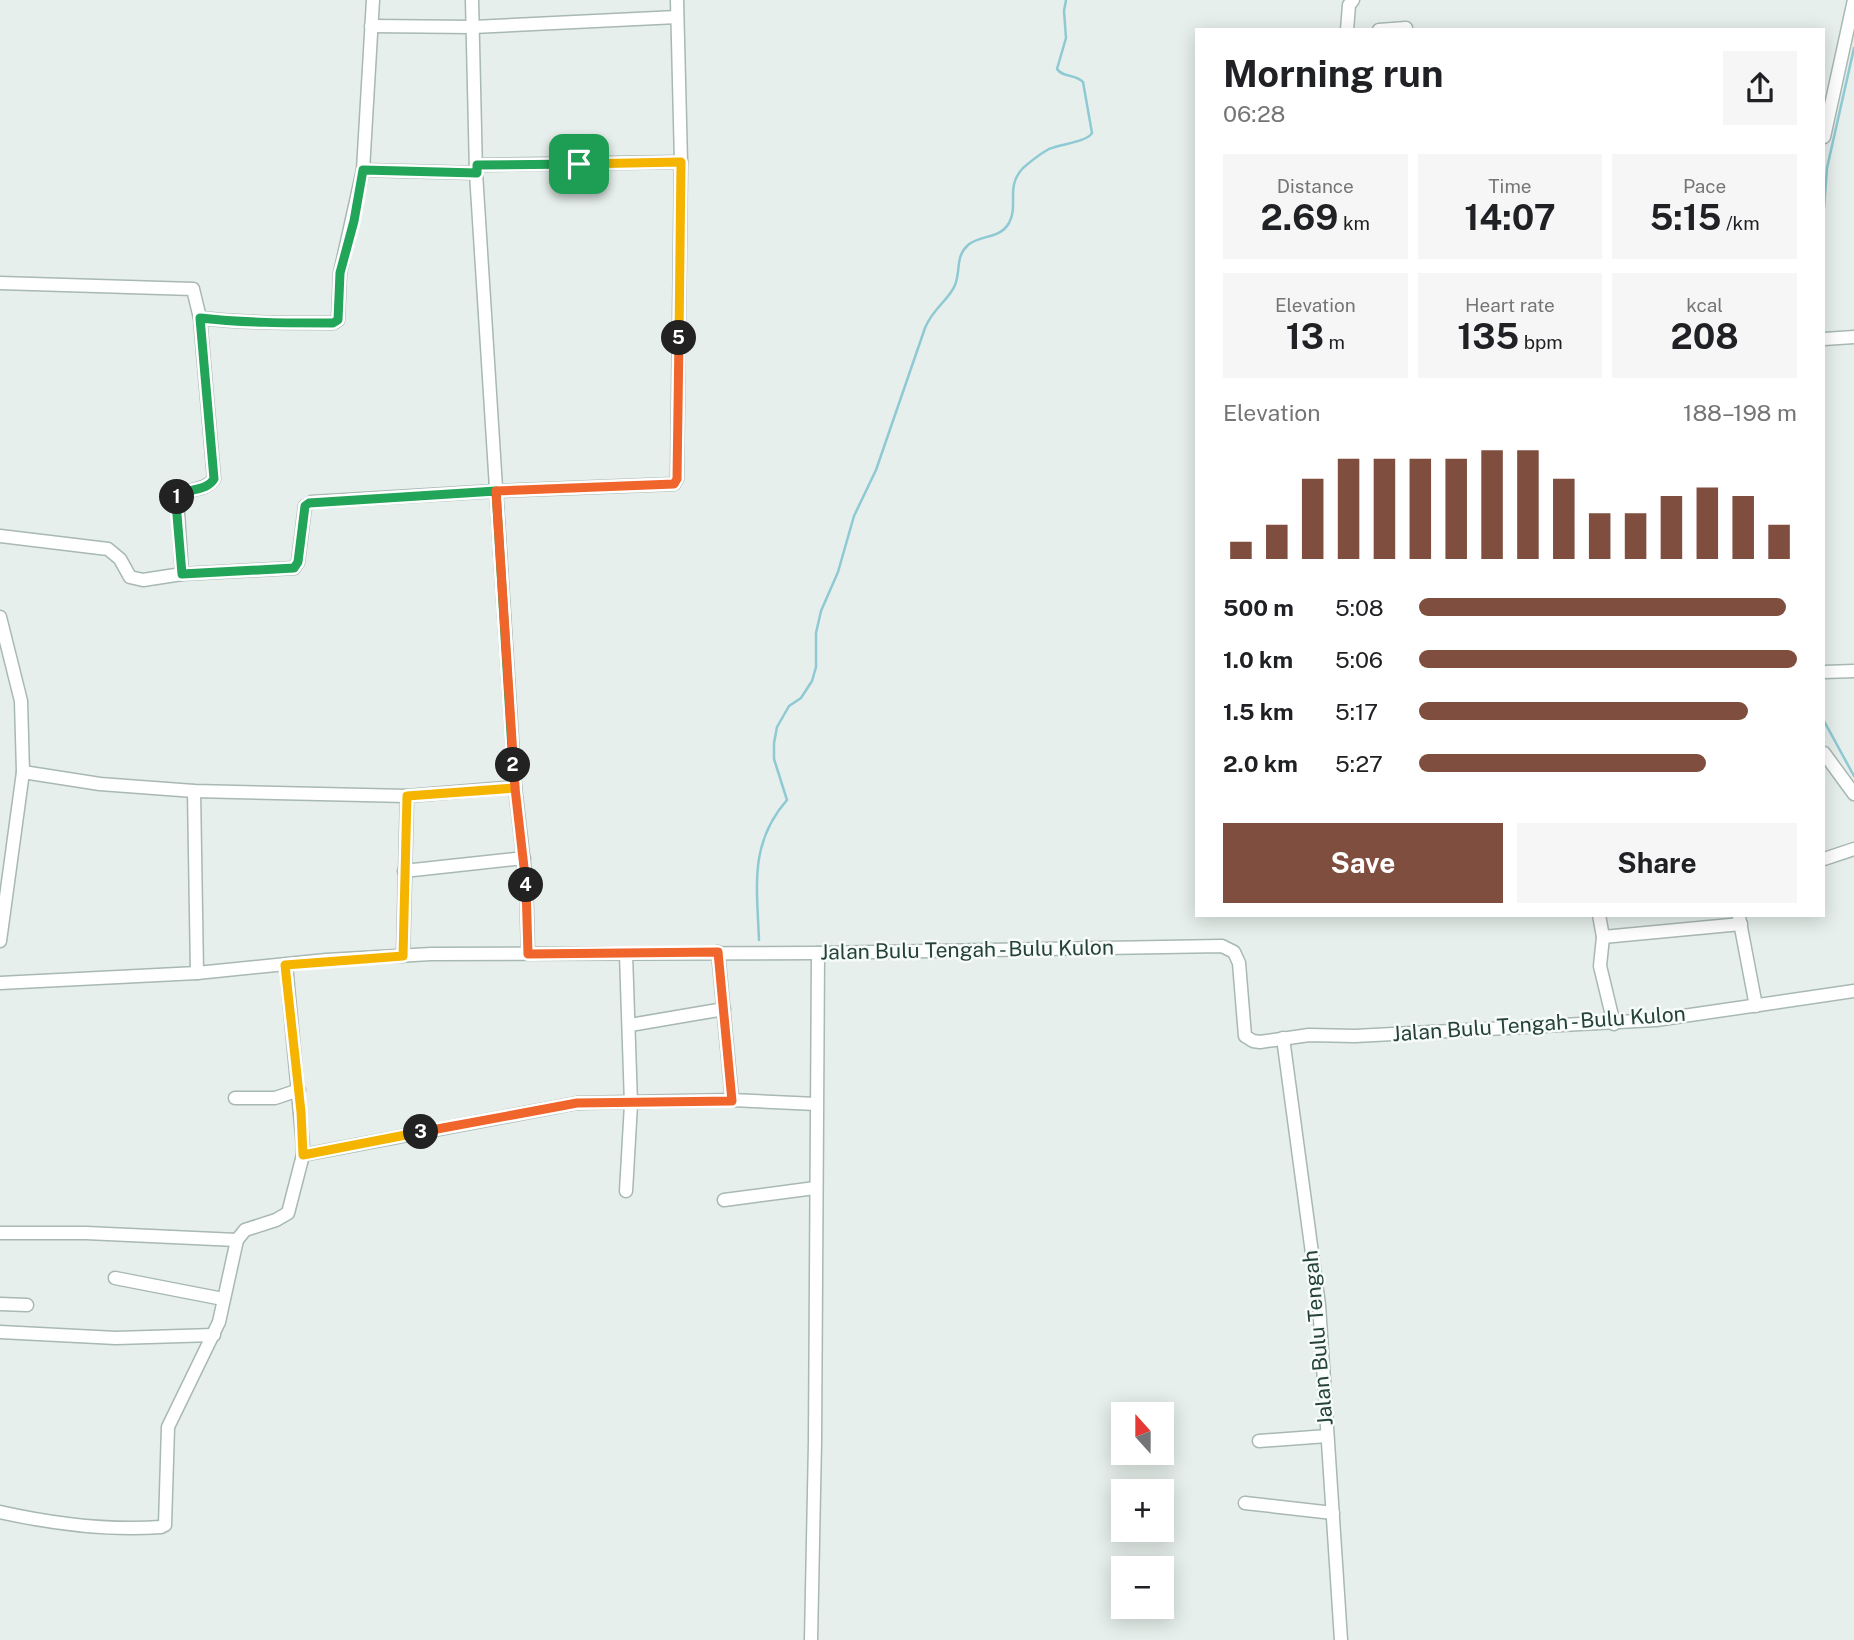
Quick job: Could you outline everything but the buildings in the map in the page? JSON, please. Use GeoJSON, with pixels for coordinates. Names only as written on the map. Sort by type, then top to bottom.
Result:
{"type":"FeatureCollection","features":[{"type":"Feature","properties":{"kind":"street"},"geometry":{"type":"LineString","coordinates":[[200,318],[241,323],[333,323],[338,320],[340,273],[354,221],[363,170],[373,0]]}},
{"type":"Feature","properties":{"kind":"street"},"geometry":{"type":"LineString","coordinates":[[472,0],[477,169],[515,788],[524,859],[528,954]]}},
{"type":"Feature","properties":{"kind":"street"},"geometry":{"type":"LineString","coordinates":[[0,536],[107,550],[120,559],[130,577],[136,580],[182,574],[294,568],[298,562],[305,506],[309,503],[676,482],[681,162],[677,0]]}},
{"type":"Feature","properties":{"kind":"street"},"geometry":{"type":"LineString","coordinates":[[1347,28],[1349,5],[1353,0]]}},
{"type":"Feature","properties":{"kind":"street"},"geometry":{"type":"LineString","coordinates":[[1825,131],[1854,0]]}},
{"type":"Feature","properties":{"kind":"street"},"geometry":{"type":"LineString","coordinates":[[371,26],[473,27],[677,17]]}},
{"type":"Feature","properties":{"kind":"street"},"geometry":{"type":"LineString","coordinates":[[363,170],[681,162]]}},
{"type":"Feature","properties":{"kind":"street"},"geometry":{"type":"LineString","coordinates":[[0,283],[190,287],[195,292],[200,318],[214,479],[208,486],[184,491],[177,498],[182,574]]}},
{"type":"Feature","properties":{"kind":"street"},"geometry":{"type":"LineString","coordinates":[[1825,339],[1854,337]]}},
{"type":"Feature","properties":{"kind":"street"},"geometry":{"type":"LineString","coordinates":[[0,617],[19,694],[23,772],[0,941]]}},
{"type":"Feature","properties":{"kind":"street"},"geometry":{"type":"LineString","coordinates":[[1825,672],[1847,669],[1854,671]]}},
{"type":"Feature","properties":{"kind":"street"},"geometry":{"type":"LineString","coordinates":[[1825,754],[1854,794]]}},
{"type":"Feature","properties":{"kind":"street"},"geometry":{"type":"LineString","coordinates":[[23,772],[100,784],[194,791],[407,796],[515,788]]}},
{"type":"Feature","properties":{"kind":"street"},"geometry":{"type":"LineString","coordinates":[[194,791],[197,973]]}},
{"type":"Feature","properties":{"kind":"street"},"geometry":{"type":"LineString","coordinates":[[403,956],[407,796]]}},
{"type":"Feature","properties":{"kind":"street"},"geometry":{"type":"LineString","coordinates":[[1825,859],[1854,849]]}},
{"type":"Feature","properties":{"kind":"street"},"geometry":{"type":"LineString","coordinates":[[404,872],[524,859]]}},
{"type":"Feature","properties":{"kind":"street"},"geometry":{"type":"LineString","coordinates":[[1599,917],[1603,937],[1600,967],[1614,1024]]}},
{"type":"Feature","properties":{"kind":"street"},"geometry":{"type":"LineString","coordinates":[[1603,937],[1740,919],[1756,1006]]}},
{"type":"Feature","properties":{"kind":"street","name":"Jalan Bulu Tengah - Bulu Kulon"},"geometry":{"type":"LineString","coordinates":[[0,983],[197,973],[403,956],[1222,946],[1234,952],[1239,963],[1245,1036],[1260,1042],[1283,1038],[1614,1024],[1854,991]]}},
{"type":"Feature","properties":{"kind":"street"},"geometry":{"type":"LineString","coordinates":[[718,952],[732,1101]]}},
{"type":"Feature","properties":{"kind":"street"},"geometry":{"type":"LineString","coordinates":[[811,1640],[818,953]]}},
{"type":"Feature","properties":{"kind":"street"},"geometry":{"type":"LineString","coordinates":[[626,954],[631,1104],[626,1191]]}},
{"type":"Feature","properties":{"kind":"street"},"geometry":{"type":"LineString","coordinates":[[0,1513],[57,1524],[105,1529],[165,1525],[168,1427],[219,1322],[237,1240],[245,1230],[288,1213],[303,1155],[299,1090],[285,965]]}},
{"type":"Feature","properties":{"kind":"street"},"geometry":{"type":"LineString","coordinates":[[630,1025],[724,1009]]}},
{"type":"Feature","properties":{"kind":"street","name":"Jalan Bulu Tengah"},"geometry":{"type":"LineString","coordinates":[[1283,1038],[1319,1305],[1341,1640]]}},
{"type":"Feature","properties":{"kind":"street"},"geometry":{"type":"LineString","coordinates":[[235,1098],[275,1098],[299,1090]]}},
{"type":"Feature","properties":{"kind":"street"},"geometry":{"type":"LineString","coordinates":[[303,1155],[577,1103],[732,1101],[816,1104]]}},
{"type":"Feature","properties":{"kind":"street"},"geometry":{"type":"LineString","coordinates":[[724,1200],[815,1188]]}},
{"type":"Feature","properties":{"kind":"street"},"geometry":{"type":"LineString","coordinates":[[0,1233],[86,1233],[237,1240]]}},
{"type":"Feature","properties":{"kind":"street"},"geometry":{"type":"LineString","coordinates":[[115,1278],[223,1299]]}},
{"type":"Feature","properties":{"kind":"street"},"geometry":{"type":"LineString","coordinates":[[0,1304],[27,1305]]}},
{"type":"Feature","properties":{"kind":"street"},"geometry":{"type":"LineString","coordinates":[[0,1332],[116,1338],[214,1335]]}},
{"type":"Feature","properties":{"kind":"street"},"geometry":{"type":"LineString","coordinates":[[1259,1441],[1327,1436]]}},
{"type":"Feature","properties":{"kind":"street"},"geometry":{"type":"LineString","coordinates":[[1245,1503],[1333,1513]]}},
{"type":"Feature","properties":{"kind":"waterway"},"geometry":{"type":"LineString","coordinates":[[759,940],[757,884],[761,849],[775,816],[787,800],[774,759],[777,727],[789,706],[801,698],[812,681],[816,667],[816,633],[821,611],[838,572],[854,516],[876,470],[925,328],[955,285],[964,250],[973,242],[995,235],[1009,223],[1013,209],[1013,189],[1023,168],[1049,149],[1079,141],[1092,133],[1083,82],[1057,69],[1066,38],[1066,0]]}},
{"type":"Feature","properties":{"kind":"waterway"},"geometry":{"type":"LineString","coordinates":[[1825,195],[1827,168],[1854,48]]}},
{"type":"Feature","properties":{"kind":"waterway"},"geometry":{"type":"LineString","coordinates":[[1825,723],[1854,776]]}},
{"type":"Feature","properties":{"kind":"route"},"geometry":{"type":"LineString","coordinates":[[579,164],[477,165],[477,173],[363,170],[354,221],[340,273],[339,317],[336,322],[241,323],[200,318],[214,479],[212,484],[184,491],[177,498],[182,574],[294,568],[298,562],[305,506],[309,503],[496,491],[509,688],[515,788],[407,796],[403,956],[285,965],[303,1155],[577,1103],[732,1101],[718,952],[528,954],[526,881],[515,788],[496,491],[674,484],[677,479],[681,162],[579,164]]}}]}
